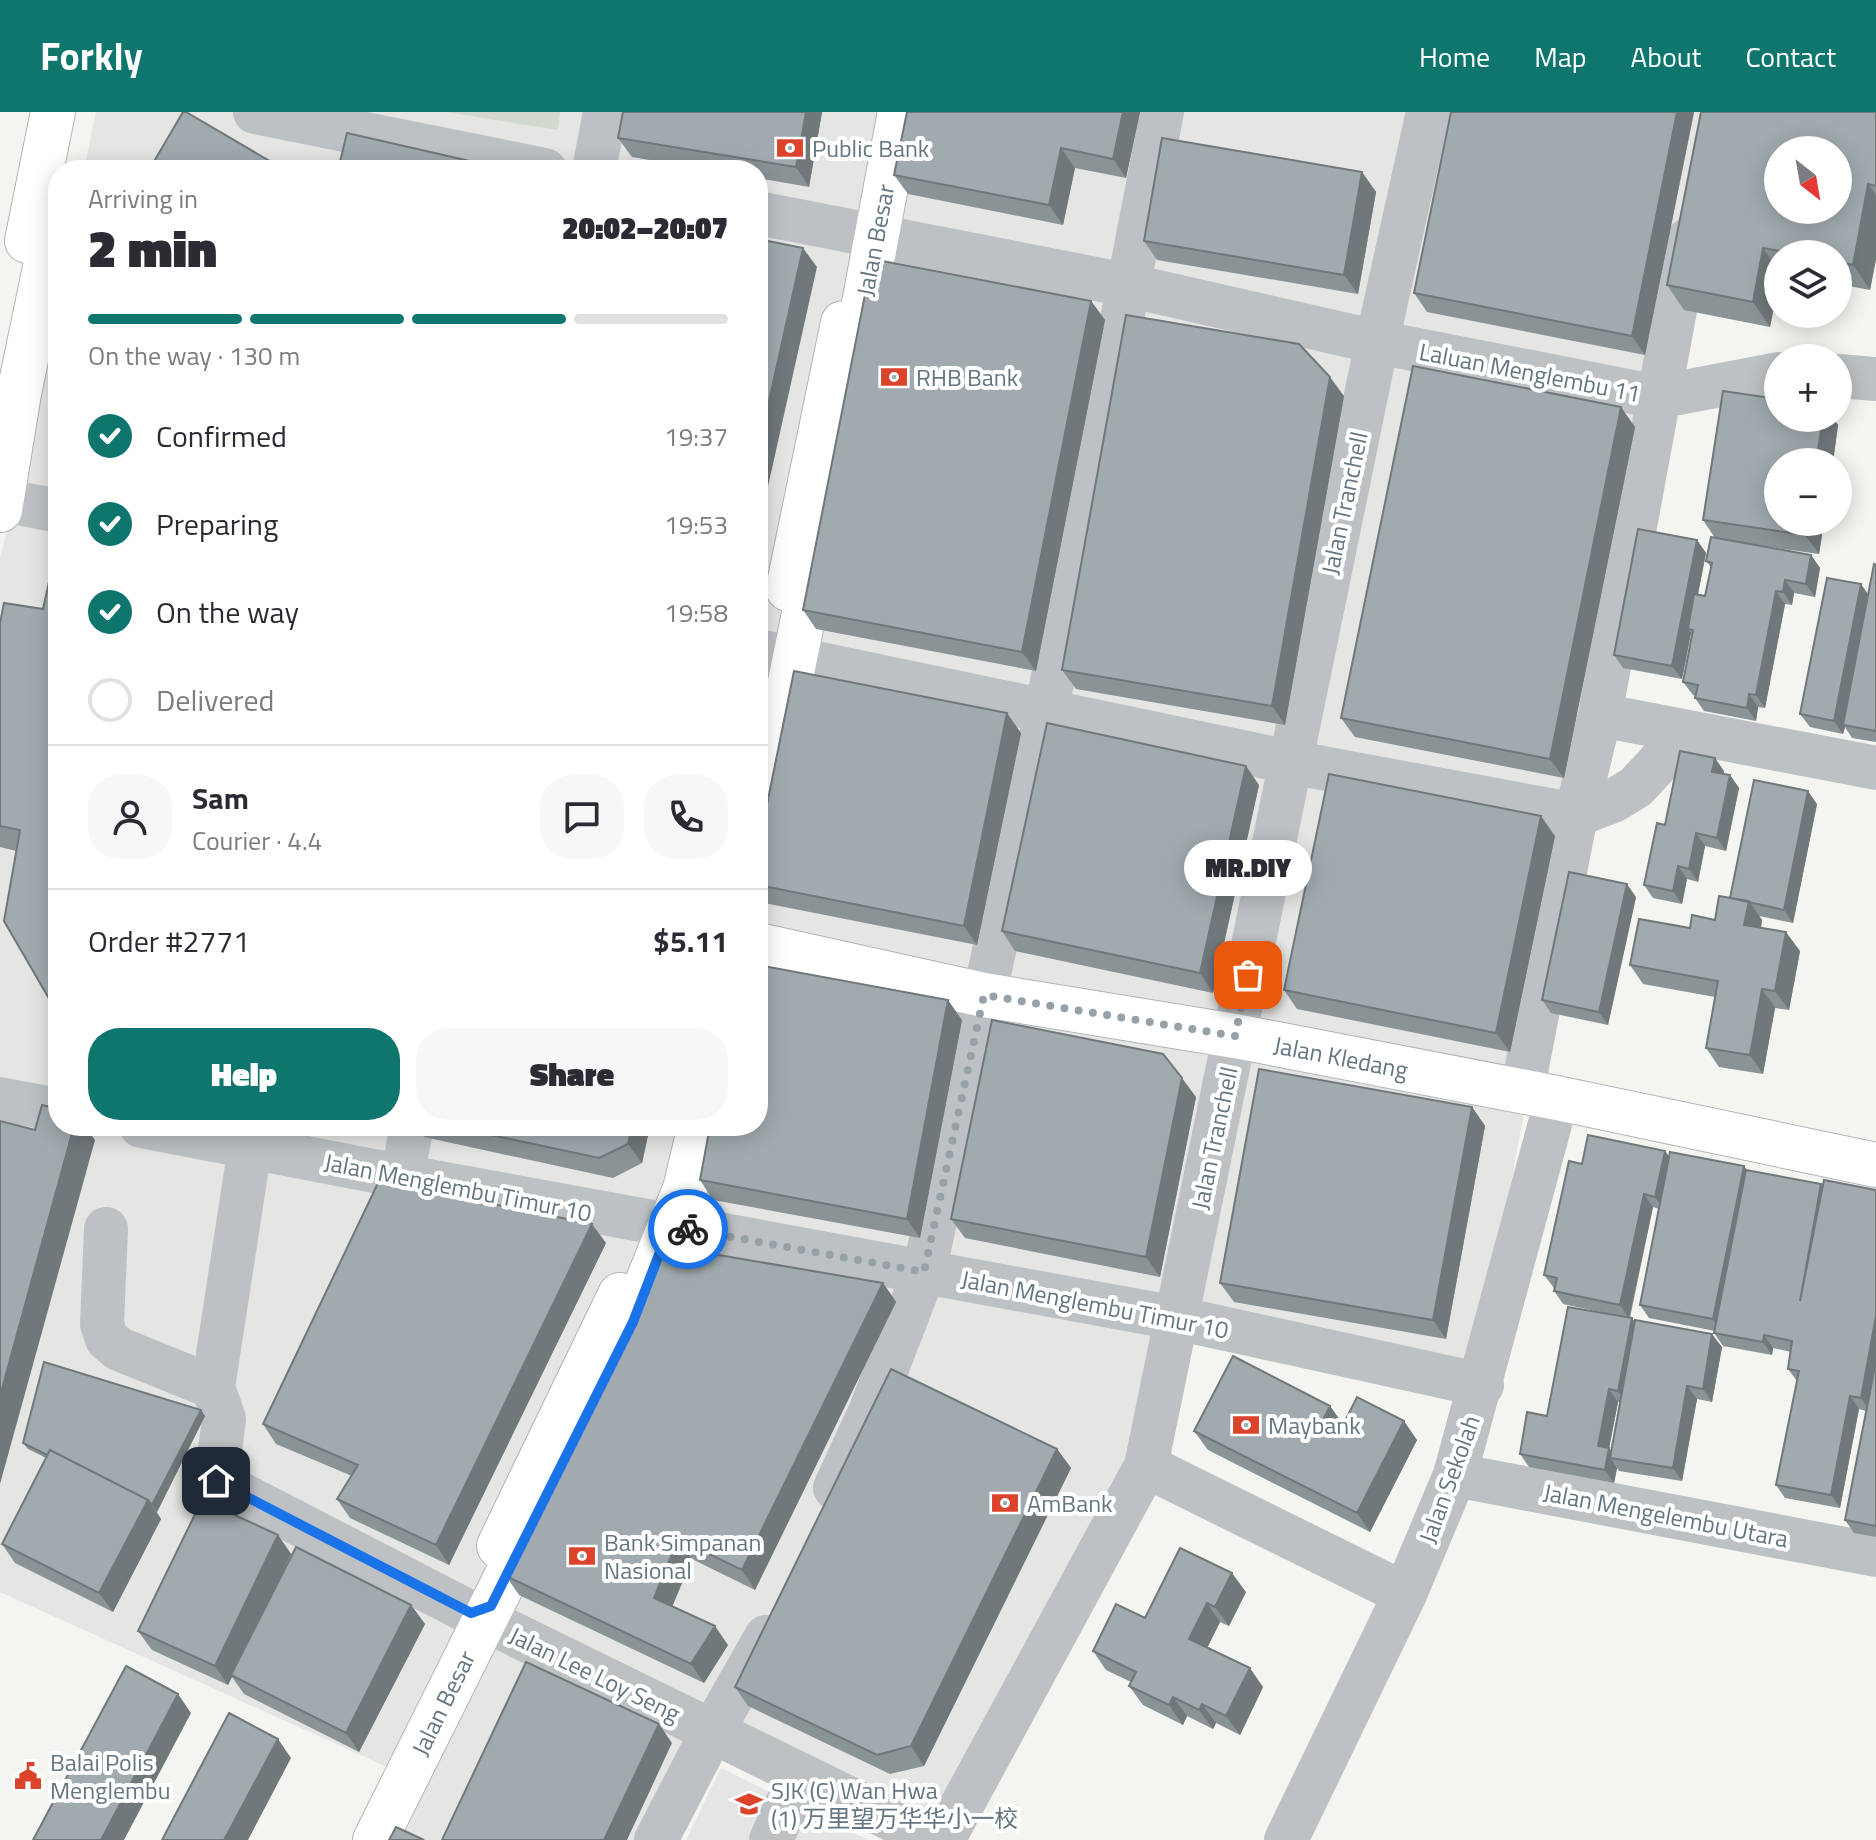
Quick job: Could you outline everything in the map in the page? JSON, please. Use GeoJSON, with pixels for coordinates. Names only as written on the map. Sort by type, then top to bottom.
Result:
{"type":"FeatureCollection","features":[{"type":"Feature","properties":{"kind":"main road"},"geometry":{"type":"LineString","coordinates":[[0,361],[53,112]]}},
{"type":"Feature","properties":{"kind":"main road"},"geometry":{"type":"LineString","coordinates":[[67,160],[77,112]]}},
{"type":"Feature","properties":{"kind":"main road","name":"Jalan Besar"},"geometry":{"type":"LineString","coordinates":[[868,235],[878,112]]}},
{"type":"Feature","properties":{"kind":"main road","name":"Jalan Besar"},"geometry":{"type":"LineString","coordinates":[[768,701],[868,235],[900,112]]}},
{"type":"Feature","properties":{"kind":"main road"},"geometry":{"type":"LineString","coordinates":[[1,505],[19,393],[48,253]]}},
{"type":"Feature","properties":{"kind":"main road","name":"Jalan Besar"},"geometry":{"type":"LineString","coordinates":[[768,755],[780,654]]}},
{"type":"Feature","properties":{"kind":"main road","name":"Jalan Kledang"},"geometry":{"type":"LineString","coordinates":[[768,947],[984,995],[1235,1036],[1876,1165]]}},
{"type":"Feature","properties":{"kind":"main road","name":"Jalan Besar"},"geometry":{"type":"LineString","coordinates":[[658,1224],[663,1180],[674,1136]]}},
{"type":"Feature","properties":{"kind":"main road","name":"Jalan Besar"},"geometry":{"type":"LineString","coordinates":[[375,1840],[478,1616],[486,1573],[635,1263],[658,1224],[685,1189],[698,1136]]}},
{"type":"Feature","properties":{"kind":"main road","name":"Jalan Besar"},"geometry":{"type":"LineString","coordinates":[[355,1840],[478,1616]]}},
{"type":"Feature","properties":{"kind":"street"},"geometry":{"type":"LineString","coordinates":[[255,112],[348,151],[441,160]]}},
{"type":"Feature","properties":{"kind":"street"},"geometry":{"type":"LineString","coordinates":[[596,160],[605,112]]}},
{"type":"Feature","properties":{"kind":"street"},"geometry":{"type":"LineString","coordinates":[[820,1518],[870,1412],[924,1272],[1046,713],[1162,112]]}},
{"type":"Feature","properties":{"kind":"street","name":"Jalan Tranchell"},"geometry":{"type":"LineString","coordinates":[[943,1840],[1146,1466],[1377,342],[1428,112]]}},
{"type":"Feature","properties":{"kind":"street","name":"Jalan Sekolah"},"geometry":{"type":"LineString","coordinates":[[1286,1840],[1405,1594],[1455,1475],[1482,1385],[1539,1095],[1576,815],[1600,715],[1696,202]]}},
{"type":"Feature","properties":{"kind":"street","name":"Laluan Menglembu 11"},"geometry":{"type":"LineString","coordinates":[[768,215],[1127,285],[1377,342],[1658,397],[1764,377]]}},
{"type":"Feature","properties":{"kind":"street"},"geometry":{"type":"LineString","coordinates":[[1852,377],[1876,379]]}},
{"type":"Feature","properties":{"kind":"street"},"geometry":{"type":"LineString","coordinates":[[1,505],[48,510]]}},
{"type":"Feature","properties":{"kind":"street"},"geometry":{"type":"LineString","coordinates":[[780,654],[1046,713],[1576,815],[1613,801],[1636,787],[1687,732]]}},
{"type":"Feature","properties":{"kind":"street"},"geometry":{"type":"LineString","coordinates":[[1600,715],[1876,768]]}},
{"type":"Feature","properties":{"kind":"street"},"geometry":{"type":"LineString","coordinates":[[0,1099],[48,1108]]}},
{"type":"Feature","properties":{"kind":"street","name":"Jalan Menglembu Timur 10"},"geometry":{"type":"LineString","coordinates":[[193,1136],[1176,1318],[1482,1385]]}},
{"type":"Feature","properties":{"kind":"street"},"geometry":{"type":"LineString","coordinates":[[402,1176],[410,1136]]}},
{"type":"Feature","properties":{"kind":"street"},"geometry":{"type":"LineString","coordinates":[[106,1229],[102,1324],[107,1339],[119,1349],[213,1387],[250,1147]]}},
{"type":"Feature","properties":{"kind":"street","name":"Jalan Lee Loy Seng"},"geometry":{"type":"LineString","coordinates":[[213,1387],[224,1419],[216,1481],[478,1616],[934,1840]]}},
{"type":"Feature","properties":{"kind":"street"},"geometry":{"type":"LineString","coordinates":[[1146,1466],[1405,1594]]}},
{"type":"Feature","properties":{"kind":"street","name":"Jalan Mengelembu Utara"},"geometry":{"type":"LineString","coordinates":[[1455,1475],[1876,1555]]}},
{"type":"Feature","properties":{"kind":"street"},"geometry":{"type":"LineString","coordinates":[[656,1840],[785,1596]]}},
{"type":"Feature","properties":{"kind":"street"},"geometry":{"type":"LineString","coordinates":[[771,1840],[800,1775]]}},
{"type":"Feature","properties":{"kind":"shaded area"},"geometry":{"type":"Polygon","coordinates":[[[96,112],[1708,112],[1476,1374],[1198,1323],[944,1840],[727,1749],[678,1840],[402,1840],[427,1785],[0,1592],[0,557],[48,342],[48,1136],[768,1136],[768,160],[86,160],[96,112]]]}},
{"type":"Feature","properties":{"kind":"shaded area"},"geometry":{"type":"Polygon","coordinates":[[[445,112],[560,112],[558,130],[445,112]]]}},
{"type":"Feature","properties":{"kind":"shaded area","name":"SJK (C) Wan Hwa (1) 万里望万华华小一校"},"geometry":{"type":"Polygon","coordinates":[[[721,1768],[868,1840],[686,1840],[721,1768]]]}},
{"type":"Feature","properties":{"kind":"building"},"geometry":{"type":"Polygon","coordinates":[[[183,112],[186,112],[268,160],[155,160],[183,112]]]}},
{"type":"Feature","properties":{"kind":"building"},"geometry":{"type":"Polygon","coordinates":[[[623,112],[806,112],[796,167],[768,160],[618,138],[623,112]]]}},
{"type":"Feature","properties":{"kind":"building"},"geometry":{"type":"Polygon","coordinates":[[[907,112],[1123,112],[1113,159],[1061,148],[1049,205],[894,175],[907,112]]]}},
{"type":"Feature","properties":{"kind":"building"},"geometry":{"type":"Polygon","coordinates":[[[1451,112],[1677,112],[1632,336],[1414,293],[1451,112]]]}},
{"type":"Feature","properties":{"kind":"building"},"geometry":{"type":"Polygon","coordinates":[[[1701,112],[1876,112],[1876,186],[1868,184],[1853,265],[1852,240],[1764,240],[1753,302],[1667,285],[1701,112]]]}},
{"type":"Feature","properties":{"kind":"building"},"geometry":{"type":"Polygon","coordinates":[[[347,133],[465,160],[340,160],[347,133]]]}},
{"type":"Feature","properties":{"kind":"building"},"geometry":{"type":"Polygon","coordinates":[[[1162,138],[1362,172],[1344,275],[1144,241],[1162,138]]]}},
{"type":"Feature","properties":{"kind":"building"},"geometry":{"type":"Polygon","coordinates":[[[768,241],[803,248],[768,406],[768,241]]]}},
{"type":"Feature","properties":{"kind":"building"},"geometry":{"type":"Polygon","coordinates":[[[872,259],[1091,301],[1022,652],[803,610],[872,259]]]}},
{"type":"Feature","properties":{"kind":"building"},"geometry":{"type":"Polygon","coordinates":[[[1126,315],[1299,344],[1330,377],[1272,706],[1062,670],[1126,315]]]}},
{"type":"Feature","properties":{"kind":"building"},"geometry":{"type":"Polygon","coordinates":[[[1413,366],[1621,407],[1550,759],[1341,718],[1413,366]]]}},
{"type":"Feature","properties":{"kind":"building"},"geometry":{"type":"Polygon","coordinates":[[[1723,391],[1764,397],[1764,432],[1821,432],[1818,448],[1764,448],[1764,529],[1703,520],[1723,391]]]}},
{"type":"Feature","properties":{"kind":"building"},"geometry":{"type":"Polygon","coordinates":[[[1638,529],[1697,540],[1672,666],[1614,655],[1638,529]]]}},
{"type":"Feature","properties":{"kind":"building"},"geometry":{"type":"Polygon","coordinates":[[[1711,537],[1811,555],[1806,584],[1785,580],[1783,592],[1776,591],[1756,695],[1749,694],[1747,708],[1695,698],[1698,685],[1683,682],[1693,630],[1688,629],[1694,594],[1705,596],[1712,563],[1706,561],[1711,537]]]}},
{"type":"Feature","properties":{"kind":"building"},"geometry":{"type":"Polygon","coordinates":[[[1876,565],[1876,731],[1843,725],[1876,565]]]}},
{"type":"Feature","properties":{"kind":"building"},"geometry":{"type":"Polygon","coordinates":[[[1827,578],[1861,584],[1834,721],[1800,714],[1827,578]]]}},
{"type":"Feature","properties":{"kind":"building"},"geometry":{"type":"Polygon","coordinates":[[[48,586],[48,997],[4,921],[20,830],[0,826],[0,623],[4,603],[43,609],[48,586]]]}},
{"type":"Feature","properties":{"kind":"building"},"geometry":{"type":"Polygon","coordinates":[[[794,671],[1007,713],[964,926],[768,887],[768,800],[794,671]]]}},
{"type":"Feature","properties":{"kind":"building"},"geometry":{"type":"Polygon","coordinates":[[[1047,723],[1246,766],[1200,973],[1002,931],[1047,723]]]}},
{"type":"Feature","properties":{"kind":"building"},"geometry":{"type":"Polygon","coordinates":[[[1680,751],[1715,758],[1712,772],[1730,775],[1717,838],[1696,833],[1689,869],[1678,866],[1673,891],[1644,885],[1657,823],[1665,825],[1680,751]]]}},
{"type":"Feature","properties":{"kind":"building"},"geometry":{"type":"Polygon","coordinates":[[[1329,774],[1541,816],[1496,1033],[1284,990],[1329,774]]]}},
{"type":"Feature","properties":{"kind":"building"},"geometry":{"type":"Polygon","coordinates":[[[1754,780],[1808,791],[1784,910],[1730,898],[1754,780]]]}},
{"type":"Feature","properties":{"kind":"building"},"geometry":{"type":"Polygon","coordinates":[[[1569,872],[1627,884],[1599,1012],[1542,1000],[1569,872]]]}},
{"type":"Feature","properties":{"kind":"building"},"geometry":{"type":"Polygon","coordinates":[[[1719,896],[1749,901],[1744,925],[1786,932],[1775,991],[1762,989],[1750,1055],[1706,1048],[1718,981],[1630,965],[1639,919],[1690,928],[1692,915],[1715,920],[1719,896]]]}},
{"type":"Feature","properties":{"kind":"building"},"geometry":{"type":"Polygon","coordinates":[[[768,967],[948,1000],[907,1219],[700,1180],[708,1136],[768,1136],[768,967]]]}},
{"type":"Feature","properties":{"kind":"building"},"geometry":{"type":"Polygon","coordinates":[[[992,1020],[1163,1054],[1182,1078],[1146,1257],[951,1219],[992,1020]]]}},
{"type":"Feature","properties":{"kind":"building"},"geometry":{"type":"Polygon","coordinates":[[[1259,1069],[1472,1107],[1433,1320],[1220,1283],[1259,1069]]]}},
{"type":"Feature","properties":{"kind":"building"},"geometry":{"type":"Polygon","coordinates":[[[42,1105],[48,1106],[48,1136],[71,1136],[0,1396],[0,1121],[35,1130],[42,1105]]]}},
{"type":"Feature","properties":{"kind":"building"},"geometry":{"type":"Polygon","coordinates":[[[1588,1135],[1665,1151],[1655,1197],[1644,1194],[1620,1305],[1554,1291],[1557,1278],[1544,1275],[1569,1161],[1582,1164],[1588,1135]]]}},
{"type":"Feature","properties":{"kind":"building"},"geometry":{"type":"Polygon","coordinates":[[[496,1136],[630,1136],[628,1144],[599,1158],[496,1136]]]}},
{"type":"Feature","properties":{"kind":"building"},"geometry":{"type":"Polygon","coordinates":[[[1670,1152],[1744,1166],[1713,1319],[1640,1305],[1670,1152]]]}},
{"type":"Feature","properties":{"kind":"building"},"geometry":{"type":"Polygon","coordinates":[[[1746,1170],[1821,1184],[1800,1301],[1824,1180],[1876,1190],[1876,1316],[1861,1398],[1850,1396],[1831,1495],[1776,1485],[1799,1371],[1788,1369],[1792,1341],[1764,1335],[1763,1342],[1714,1333],[1746,1170]]]}},
{"type":"Feature","properties":{"kind":"building"},"geometry":{"type":"Polygon","coordinates":[[[379,1181],[592,1224],[436,1545],[337,1499],[358,1465],[263,1424],[379,1181]]]}},
{"type":"Feature","properties":{"kind":"building"},"geometry":{"type":"Polygon","coordinates":[[[666,1246],[883,1283],[742,1570],[678,1539],[654,1598],[715,1626],[691,1664],[506,1576],[666,1246]]]}},
{"type":"Feature","properties":{"kind":"building"},"geometry":{"type":"Polygon","coordinates":[[[1568,1307],[1632,1318],[1618,1391],[1609,1389],[1598,1446],[1609,1448],[1605,1470],[1520,1454],[1527,1412],[1547,1416],[1568,1307]]]}},
{"type":"Feature","properties":{"kind":"building"},"geometry":{"type":"Polygon","coordinates":[[[1635,1320],[1712,1334],[1703,1389],[1687,1386],[1673,1468],[1610,1458],[1635,1320]]]}},
{"type":"Feature","properties":{"kind":"building"},"geometry":{"type":"Polygon","coordinates":[[[1233,1356],[1330,1406],[1323,1420],[1341,1429],[1357,1397],[1404,1421],[1357,1513],[1194,1431],[1233,1356]]]}},
{"type":"Feature","properties":{"kind":"building"},"geometry":{"type":"Polygon","coordinates":[[[44,1362],[201,1410],[152,1505],[148,1500],[50,1450],[47,1455],[23,1443],[44,1362]]]}},
{"type":"Feature","properties":{"kind":"building"},"geometry":{"type":"Polygon","coordinates":[[[1876,1366],[1876,1526],[1845,1520],[1876,1366]]]}},
{"type":"Feature","properties":{"kind":"building"},"geometry":{"type":"Polygon","coordinates":[[[891,1369],[1057,1449],[911,1746],[877,1755],[735,1687],[891,1369]]]}},
{"type":"Feature","properties":{"kind":"building"},"geometry":{"type":"Polygon","coordinates":[[[50,1450],[148,1500],[99,1593],[2,1544],[50,1450]]]}},
{"type":"Feature","properties":{"kind":"building"},"geometry":{"type":"Polygon","coordinates":[[[202,1500],[278,1535],[215,1666],[138,1631],[202,1500]]]}},
{"type":"Feature","properties":{"kind":"building"},"geometry":{"type":"Polygon","coordinates":[[[296,1547],[411,1605],[346,1733],[231,1675],[296,1547]]]}},
{"type":"Feature","properties":{"kind":"building"},"geometry":{"type":"Polygon","coordinates":[[[1180,1548],[1232,1573],[1215,1607],[1207,1603],[1189,1639],[1250,1668],[1226,1716],[1202,1704],[1199,1710],[1173,1697],[1169,1705],[1129,1686],[1136,1672],[1093,1651],[1116,1604],[1145,1618],[1180,1548]]]}},
{"type":"Feature","properties":{"kind":"building"},"geometry":{"type":"Polygon","coordinates":[[[526,1662],[659,1724],[604,1840],[442,1840],[526,1662]]]}},
{"type":"Feature","properties":{"kind":"building"},"geometry":{"type":"Polygon","coordinates":[[[126,1666],[178,1694],[101,1840],[33,1840],[126,1666]]]}},
{"type":"Feature","properties":{"kind":"building"},"geometry":{"type":"Polygon","coordinates":[[[229,1713],[278,1739],[224,1840],[162,1840],[229,1713]]]}},
{"type":"Feature","properties":{"kind":"building"},"geometry":{"type":"Polygon","coordinates":[[[396,1827],[424,1840],[389,1840],[396,1827]]]}},
{"type":"Feature","properties":{"kind":"way so far"},"geometry":{"type":"LineString","coordinates":[[688,1229],[924,1272],[984,995],[1235,1036],[1248,975]]}},
{"type":"Feature","properties":{"kind":"place","name":"Public Bank"},"geometry":{"type":"Point","coordinates":[790,148]}},
{"type":"Feature","properties":{"kind":"place","name":"RHB Bank"},"geometry":{"type":"Point","coordinates":[894,377]}},
{"type":"Feature","properties":{"kind":"place","name":"MR.DIY"},"geometry":{"type":"Point","coordinates":[1248,975]}},
{"type":"Feature","properties":{"kind":"place","name":"Maybank"},"geometry":{"type":"Point","coordinates":[1246,1425]}},
{"type":"Feature","properties":{"kind":"place","name":"AmBank"},"geometry":{"type":"Point","coordinates":[1005,1503]}},
{"type":"Feature","properties":{"kind":"place","name":"Bank Simpanan Nasional"},"geometry":{"type":"Point","coordinates":[582,1556]}},
{"type":"Feature","properties":{"kind":"place","name":"Balai Polis Menglembu"},"geometry":{"type":"Point","coordinates":[28,1776]}},
{"type":"Feature","properties":{"kind":"place","name":"SJK (C) Wan Hwa (1) 万里望万华华小一校"},"geometry":{"type":"Point","coordinates":[749,1804]}},
{"type":"Feature","properties":{"kind":"route"},"geometry":{"type":"LineString","coordinates":[[216,1481],[471,1613],[491,1606],[633,1322],[670,1226],[688,1229]]}}]}
